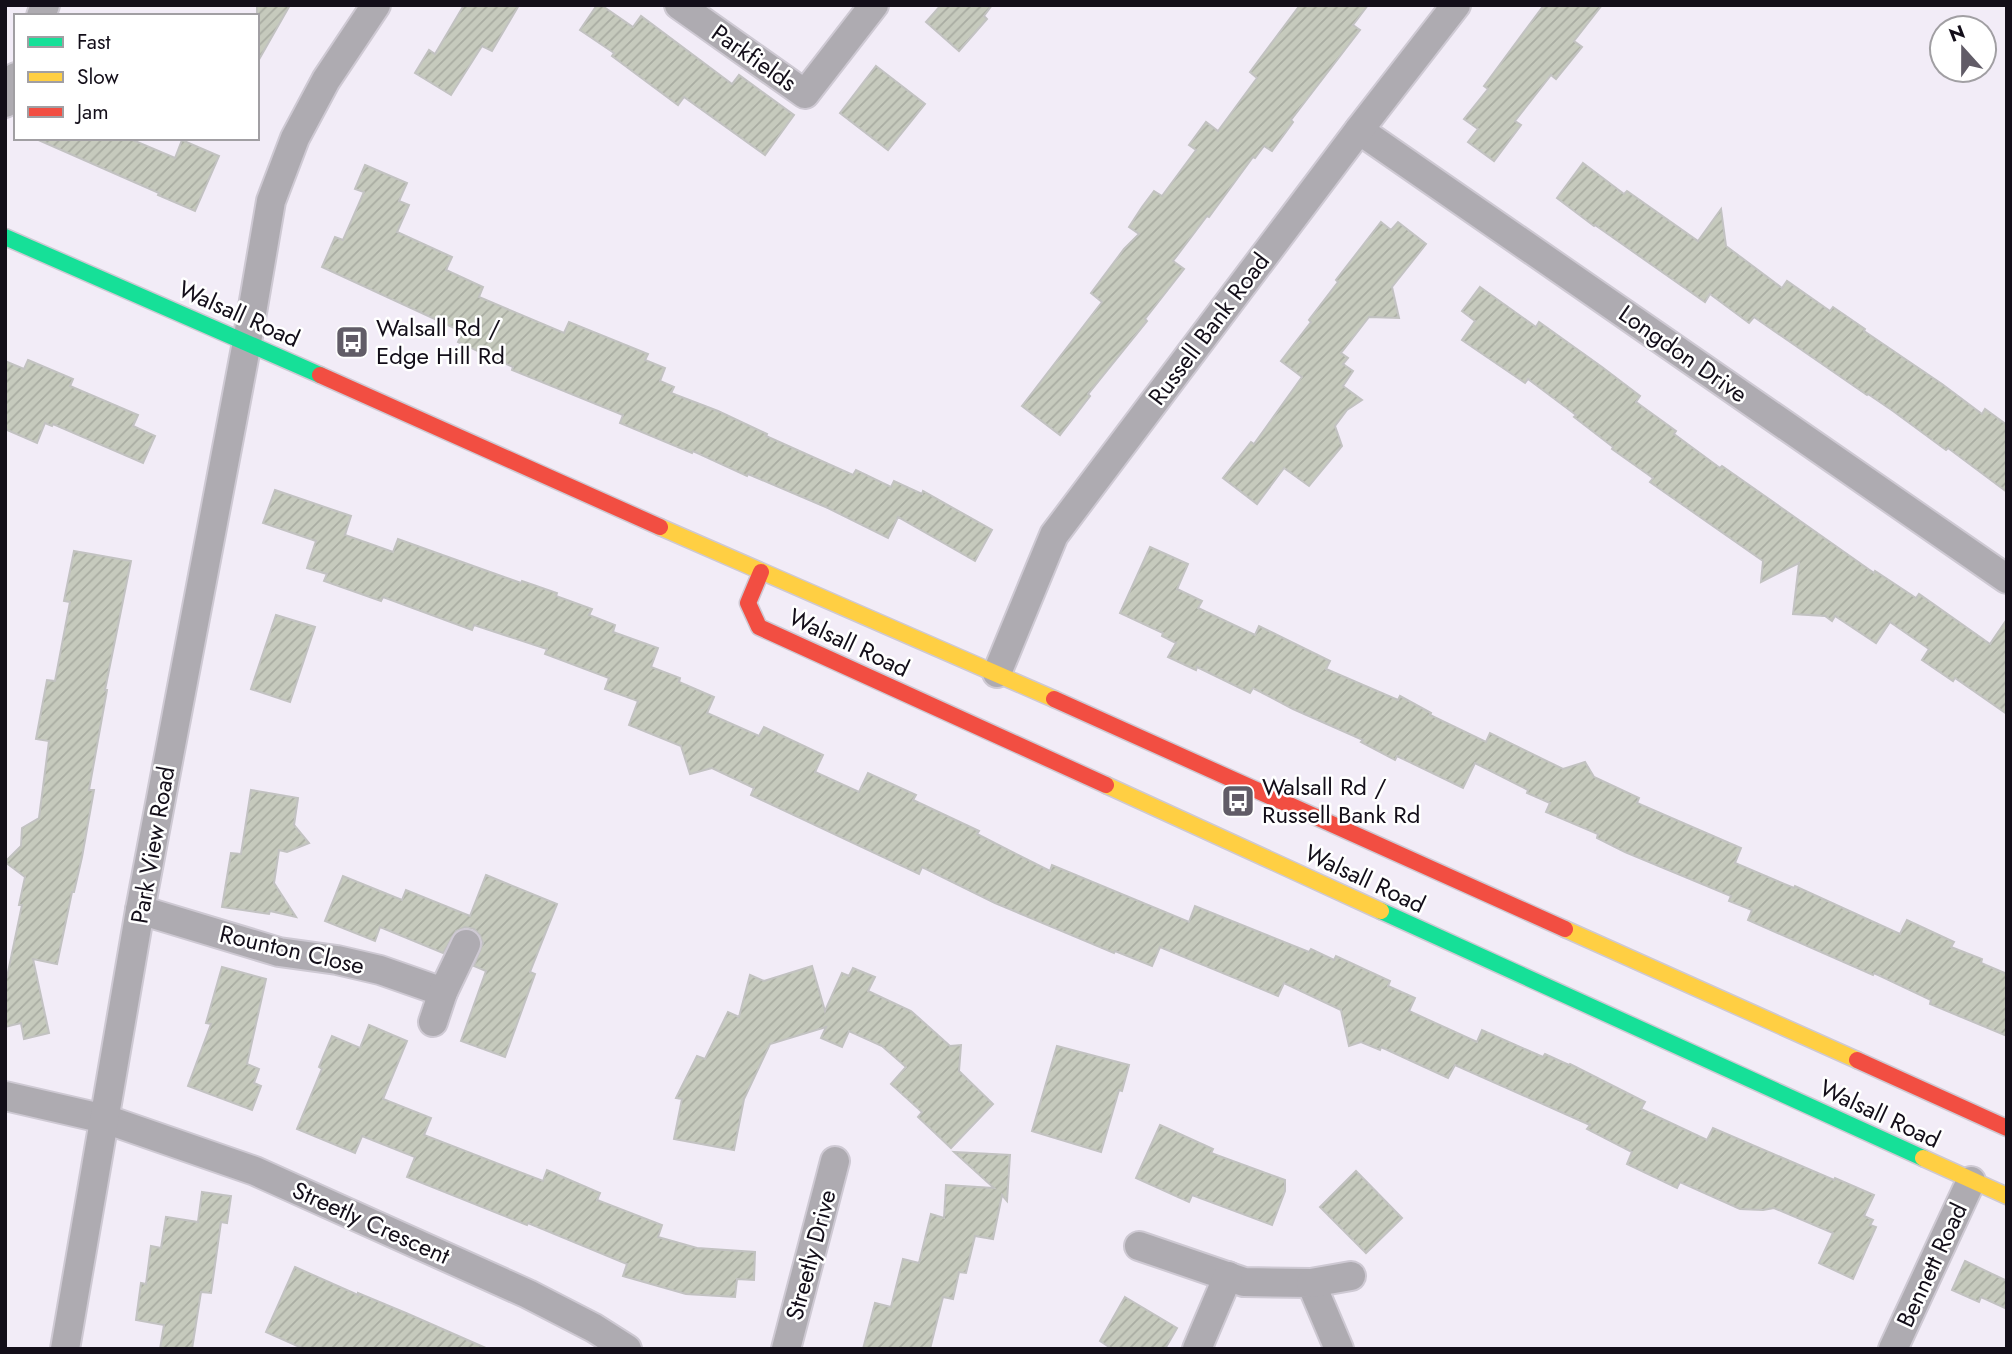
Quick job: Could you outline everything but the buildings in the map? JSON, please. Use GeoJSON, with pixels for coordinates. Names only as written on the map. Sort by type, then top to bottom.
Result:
{"type":"FeatureCollection","features":[{"type":"Feature","properties":{"kind":"main road","name":"Walsall Road"},"geometry":{"type":"LineString","coordinates":[[5,237],[761,572],[997,673],[2007,1128]]}},
{"type":"Feature","properties":{"kind":"main road","name":"Walsall Road"},"geometry":{"type":"LineString","coordinates":[[761,572],[748,603],[759,627],[2007,1196]]}},
{"type":"Feature","properties":{"kind":"street","name":"Park View Road"},"geometry":{"type":"LineString","coordinates":[[65,1349],[140,910],[271,201],[295,138],[326,80],[376,5]]}},
{"type":"Feature","properties":{"kind":"street","name":"Parkfields"},"geometry":{"type":"LineString","coordinates":[[679,5],[805,94],[874,5]]}},
{"type":"Feature","properties":{"kind":"street","name":"Russell Bank Road"},"geometry":{"type":"LineString","coordinates":[[997,673],[1054,535],[1456,5]]}},
{"type":"Feature","properties":{"kind":"street"},"geometry":{"type":"LineString","coordinates":[[5,103],[14,82]]}},
{"type":"Feature","properties":{"kind":"street","name":"Longdon Drive"},"geometry":{"type":"LineString","coordinates":[[1359,130],[2007,579]]}},
{"type":"Feature","properties":{"kind":"street","name":"Rounton Close"},"geometry":{"type":"LineString","coordinates":[[140,910],[279,952],[337,960],[380,970],[443,992]]}},
{"type":"Feature","properties":{"kind":"street"},"geometry":{"type":"LineString","coordinates":[[433,1023],[443,992],[466,944]]}},
{"type":"Feature","properties":{"kind":"street","name":"Streetly Crescent"},"geometry":{"type":"LineString","coordinates":[[5,1096],[105,1119],[255,1171],[528,1294],[594,1328],[627,1349]]}},
{"type":"Feature","properties":{"kind":"street","name":"Streetly Drive"},"geometry":{"type":"LineString","coordinates":[[786,1349],[835,1161]]}},
{"type":"Feature","properties":{"kind":"street","name":"Bennett Road"},"geometry":{"type":"LineString","coordinates":[[1893,1349],[1971,1181]]}},
{"type":"Feature","properties":{"kind":"street"},"geometry":{"type":"LineString","coordinates":[[1139,1246],[1244,1282],[1311,1283],[1351,1276]]}},
{"type":"Feature","properties":{"kind":"street"},"geometry":{"type":"LineString","coordinates":[[1197,1349],[1228,1276]]}},
{"type":"Feature","properties":{"kind":"street"},"geometry":{"type":"LineString","coordinates":[[1311,1283],[1339,1349]]}},
{"type":"Feature","properties":{"kind":"traffic: fast"},"geometry":{"type":"LineString","coordinates":[[5,237],[320,375]]}},
{"type":"Feature","properties":{"kind":"traffic: fast"},"geometry":{"type":"LineString","coordinates":[[1381,911],[1923,1158]]}},
{"type":"Feature","properties":{"kind":"traffic: slow"},"geometry":{"type":"LineString","coordinates":[[660,527],[1054,699]]}},
{"type":"Feature","properties":{"kind":"traffic: slow"},"geometry":{"type":"LineString","coordinates":[[1106,785],[1381,911]]}},
{"type":"Feature","properties":{"kind":"traffic: slow"},"geometry":{"type":"LineString","coordinates":[[1565,929],[1857,1060]]}},
{"type":"Feature","properties":{"kind":"traffic: slow"},"geometry":{"type":"LineString","coordinates":[[1923,1158],[2007,1196]]}},
{"type":"Feature","properties":{"kind":"traffic: jam"},"geometry":{"type":"LineString","coordinates":[[320,375],[660,527]]}},
{"type":"Feature","properties":{"kind":"traffic: jam"},"geometry":{"type":"LineString","coordinates":[[761,572],[748,603],[759,627],[1106,785]]}},
{"type":"Feature","properties":{"kind":"traffic: jam"},"geometry":{"type":"LineString","coordinates":[[1054,699],[1565,929]]}},
{"type":"Feature","properties":{"kind":"traffic: jam"},"geometry":{"type":"LineString","coordinates":[[1857,1060],[2007,1128]]}},
{"type":"Feature","properties":{"kind":"place","name":"Walsall Rd / Edge Hill Rd"},"geometry":{"type":"Point","coordinates":[352,342]}},
{"type":"Feature","properties":{"kind":"place","name":"Walsall Rd / Russell Bank Rd"},"geometry":{"type":"Point","coordinates":[1238,801]}}]}
